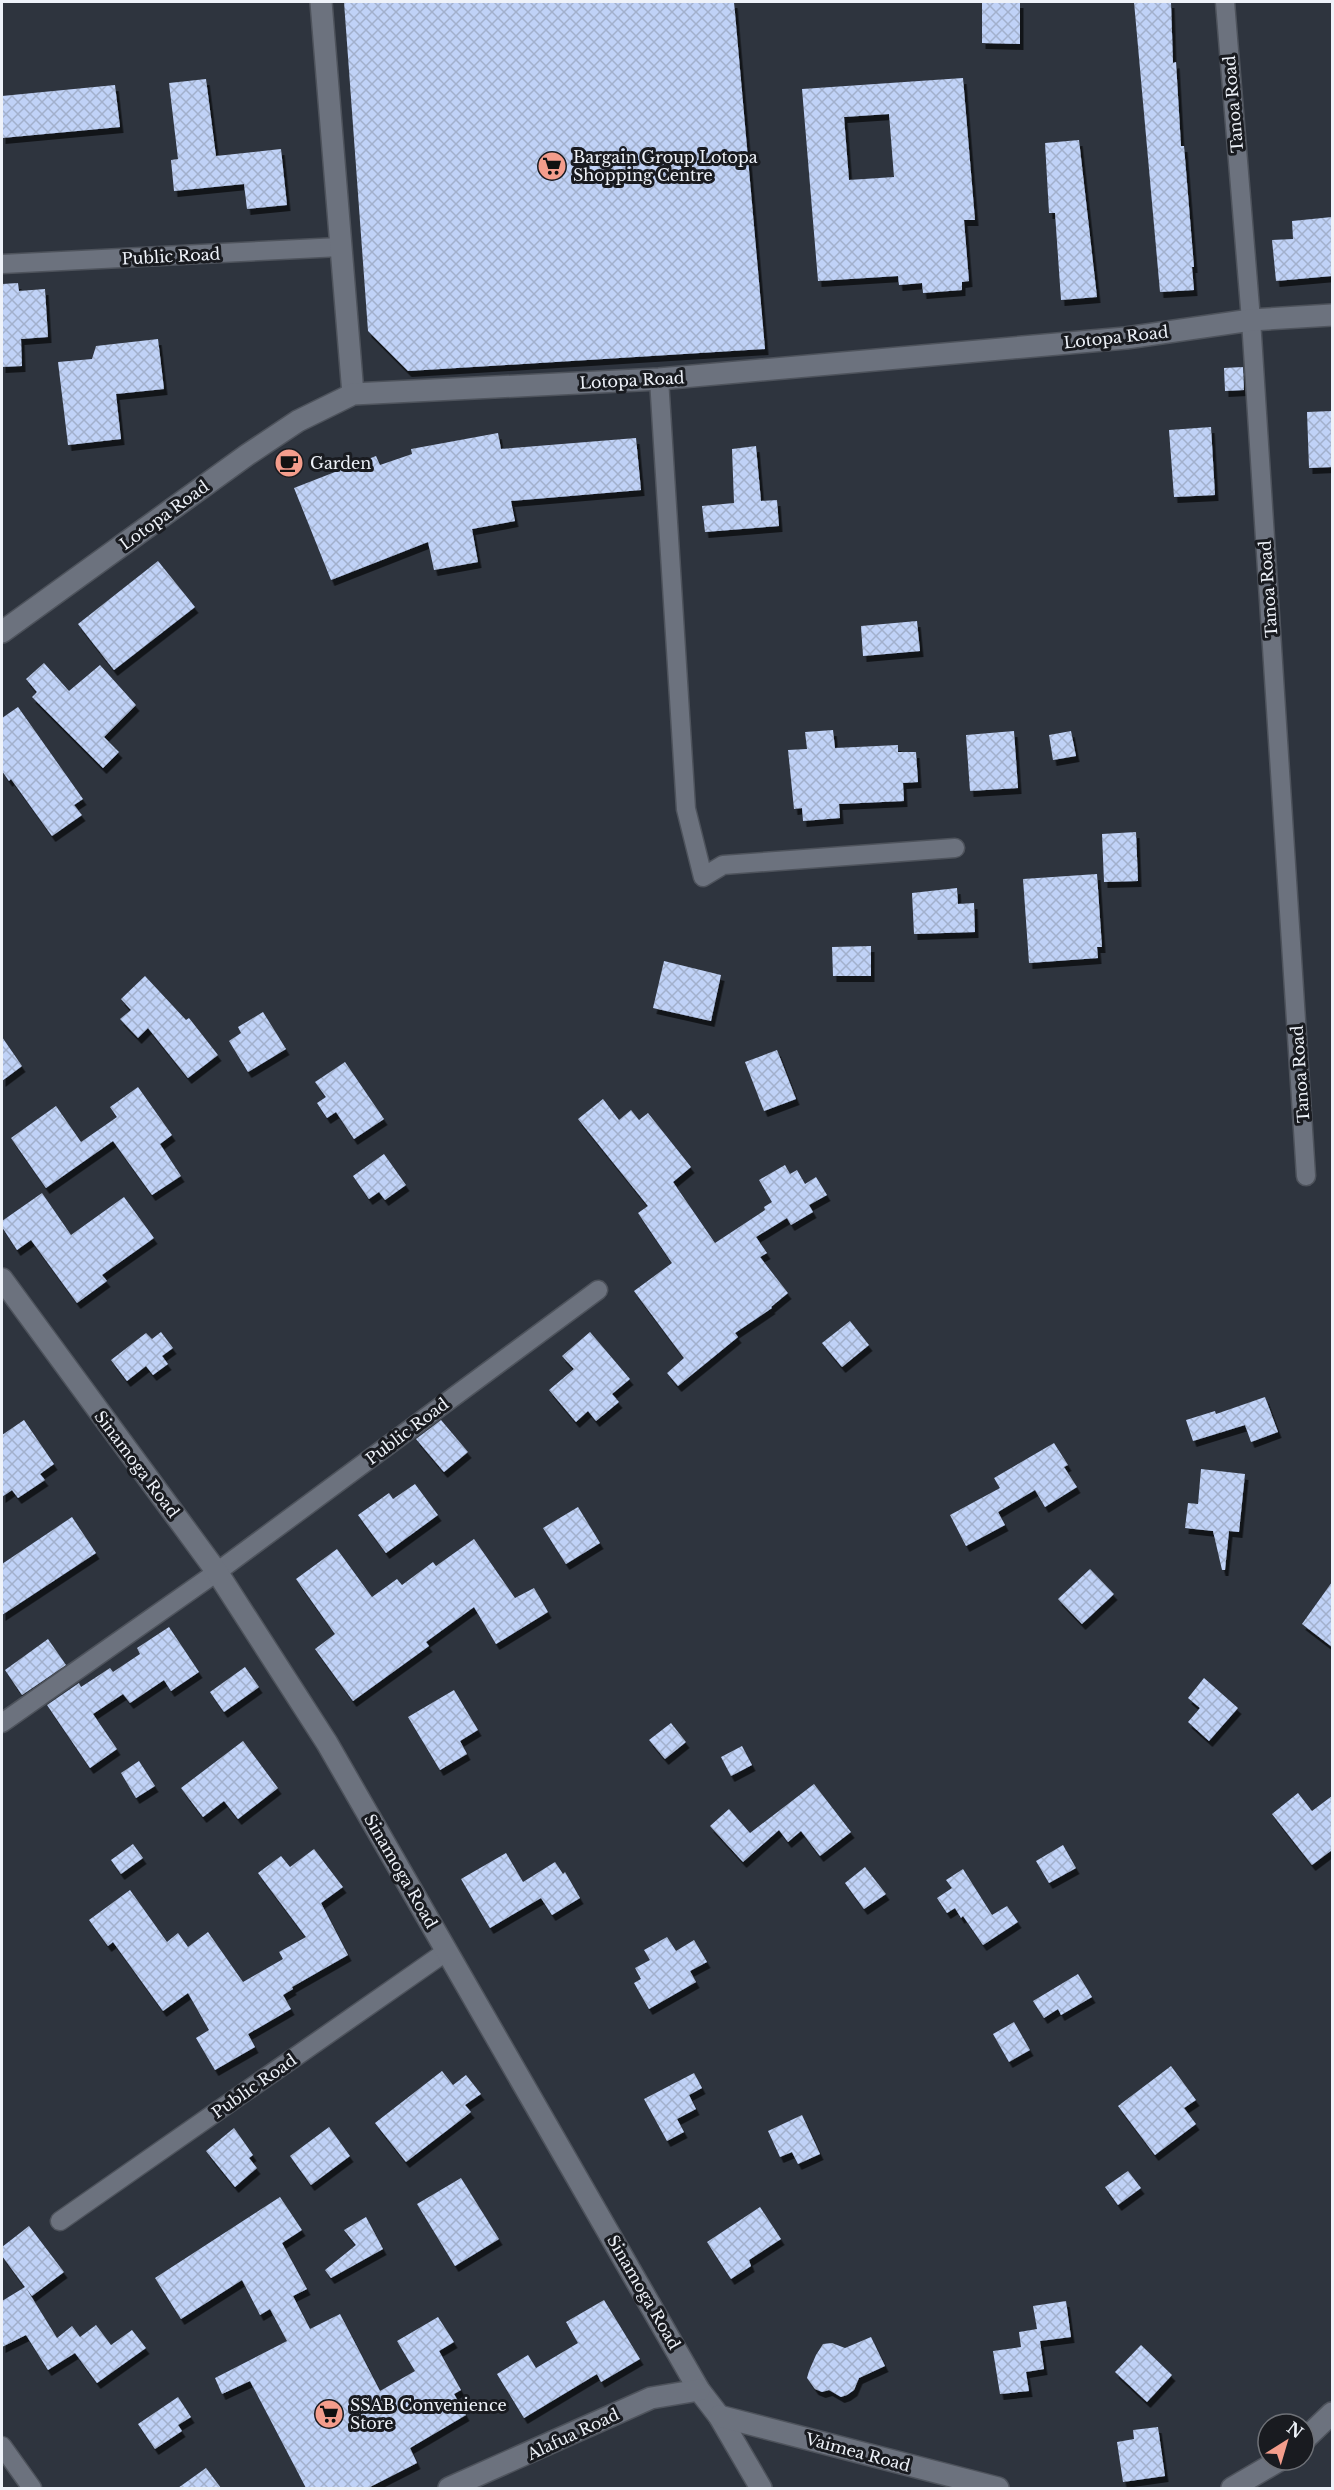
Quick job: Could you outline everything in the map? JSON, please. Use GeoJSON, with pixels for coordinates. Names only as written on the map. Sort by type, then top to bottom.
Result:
{"type":"FeatureCollection","features":[{"type":"Feature","properties":{"kind":"street"},"geometry":{"type":"LineString","coordinates":[[321,2],[353,394]]}},
{"type":"Feature","properties":{"kind":"street","name":"Tanoa Road"},"geometry":{"type":"LineString","coordinates":[[1225,2],[1251,320],[1306,1176]]}},
{"type":"Feature","properties":{"kind":"street","name":"Public Road"},"geometry":{"type":"LineString","coordinates":[[2,264],[340,247]]}},
{"type":"Feature","properties":{"kind":"street","name":"Lotopa Road"},"geometry":{"type":"LineString","coordinates":[[2,632],[247,455],[298,421],[353,394],[658,379],[1126,338],[1251,320],[1332,315]]}},
{"type":"Feature","properties":{"kind":"street"},"geometry":{"type":"LineString","coordinates":[[658,379],[686,809],[702,877],[723,865],[955,848]]}},
{"type":"Feature","properties":{"kind":"street","name":"Sinamoga Road"},"geometry":{"type":"LineString","coordinates":[[2,1279],[217,1572],[327,1743],[699,2390],[719,2416],[761,2488]]}},
{"type":"Feature","properties":{"kind":"street","name":"Public Road"},"geometry":{"type":"LineString","coordinates":[[2,1723],[217,1572],[598,1290]]}},
{"type":"Feature","properties":{"kind":"street","name":"Public Road"},"geometry":{"type":"LineString","coordinates":[[60,2221],[447,1951]]}},
{"type":"Feature","properties":{"kind":"street","name":"Alafua Road"},"geometry":{"type":"LineString","coordinates":[[449,2488],[651,2398],[699,2390]]}},
{"type":"Feature","properties":{"kind":"street"},"geometry":{"type":"LineString","coordinates":[[1316,2428],[1332,2413]]}},
{"type":"Feature","properties":{"kind":"street","name":"Vaimea Road"},"geometry":{"type":"LineString","coordinates":[[719,2416],[998,2488]]}},
{"type":"Feature","properties":{"kind":"street"},"geometry":{"type":"LineString","coordinates":[[2,2446],[32,2488]]}},
{"type":"Feature","properties":{"kind":"street"},"geometry":{"type":"LineString","coordinates":[[1232,2488],[1259,2472]]}},
{"type":"Feature","properties":{"kind":"building","name":"Bargain Group Lotopa Shopping Centre"},"geometry":{"type":"Polygon","coordinates":[[[344,2],[734,2],[765,349],[408,371],[368,331],[344,2]]]}},
{"type":"Feature","properties":{"kind":"building"},"geometry":{"type":"Polygon","coordinates":[[[982,2],[1020,2],[1020,44],[982,43],[982,2]]]}},
{"type":"Feature","properties":{"kind":"building"},"geometry":{"type":"Polygon","coordinates":[[[1134,2],[1171,2],[1173,63],[1176,62],[1181,146],[1184,146],[1194,290],[1160,292],[1134,2]]]}},
{"type":"Feature","properties":{"kind":"building"},"geometry":{"type":"Polygon","coordinates":[[[963,78],[975,220],[964,220],[969,281],[962,282],[962,290],[923,293],[922,283],[899,285],[898,276],[818,281],[802,89],[963,78]],[[889,114],[844,117],[849,180],[894,177],[889,114]]]}},
{"type":"Feature","properties":{"kind":"building"},"geometry":{"type":"Polygon","coordinates":[[[206,79],[216,156],[281,149],[287,205],[247,209],[244,184],[174,191],[171,160],[178,159],[169,83],[206,79]]]}},
{"type":"Feature","properties":{"kind":"building"},"geometry":{"type":"Polygon","coordinates":[[[115,85],[120,127],[2,138],[2,96],[115,85]]]}},
{"type":"Feature","properties":{"kind":"building"},"geometry":{"type":"Polygon","coordinates":[[[1079,140],[1097,297],[1061,300],[1055,213],[1049,213],[1045,143],[1079,140]]]}},
{"type":"Feature","properties":{"kind":"building"},"geometry":{"type":"Polygon","coordinates":[[[1332,217],[1332,276],[1276,281],[1272,240],[1293,239],[1292,221],[1332,217]]]}},
{"type":"Feature","properties":{"kind":"building"},"geometry":{"type":"Polygon","coordinates":[[[18,283],[19,291],[45,289],[48,337],[21,339],[22,366],[2,367],[2,284],[18,283]]]}},
{"type":"Feature","properties":{"kind":"building"},"geometry":{"type":"Polygon","coordinates":[[[158,339],[164,389],[116,394],[121,439],[68,445],[58,362],[92,359],[96,346],[158,339]]]}},
{"type":"Feature","properties":{"kind":"building"},"geometry":{"type":"Polygon","coordinates":[[[1243,367],[1244,390],[1225,391],[1224,368],[1243,367]]]}},
{"type":"Feature","properties":{"kind":"building"},"geometry":{"type":"Polygon","coordinates":[[[1332,411],[1332,467],[1309,468],[1307,412],[1332,411]]]}},
{"type":"Feature","properties":{"kind":"building"},"geometry":{"type":"Polygon","coordinates":[[[1211,427],[1215,495],[1174,497],[1169,430],[1211,427]]]}},
{"type":"Feature","properties":{"kind":"building"},"geometry":{"type":"Polygon","coordinates":[[[498,433],[501,449],[636,438],[641,490],[511,501],[515,521],[472,529],[478,562],[434,570],[428,542],[331,580],[294,488],[376,456],[380,465],[412,454],[411,449],[498,433]]]}},
{"type":"Feature","properties":{"kind":"building"},"geometry":{"type":"Polygon","coordinates":[[[756,446],[761,501],[777,500],[779,526],[705,532],[702,506],[734,503],[732,449],[756,446]]]}},
{"type":"Feature","properties":{"kind":"building"},"geometry":{"type":"Polygon","coordinates":[[[158,561],[195,607],[114,670],[78,624],[158,561]]]}},
{"type":"Feature","properties":{"kind":"building"},"geometry":{"type":"Polygon","coordinates":[[[917,621],[920,651],[863,656],[861,626],[917,621]]]}},
{"type":"Feature","properties":{"kind":"building"},"geometry":{"type":"Polygon","coordinates":[[[44,663],[69,691],[100,665],[136,705],[104,737],[119,752],[103,768],[32,697],[37,692],[26,679],[44,663]]]}},
{"type":"Feature","properties":{"kind":"building"},"geometry":{"type":"Polygon","coordinates":[[[18,707],[83,799],[74,805],[82,815],[52,836],[11,779],[9,781],[2,771],[2,718],[18,707]]]}},
{"type":"Feature","properties":{"kind":"building"},"geometry":{"type":"Polygon","coordinates":[[[833,730],[835,748],[898,745],[898,752],[916,752],[918,782],[903,783],[904,801],[839,804],[840,818],[803,821],[802,808],[794,809],[788,750],[807,749],[805,732],[833,730]]]}},
{"type":"Feature","properties":{"kind":"building"},"geometry":{"type":"Polygon","coordinates":[[[1014,731],[1018,788],[970,791],[966,735],[1014,731]]]}},
{"type":"Feature","properties":{"kind":"building"},"geometry":{"type":"Polygon","coordinates":[[[1071,731],[1076,756],[1053,760],[1049,735],[1071,731]]]}},
{"type":"Feature","properties":{"kind":"building"},"geometry":{"type":"Polygon","coordinates":[[[1136,832],[1138,881],[1104,882],[1102,834],[1136,832]]]}},
{"type":"Feature","properties":{"kind":"building"},"geometry":{"type":"Polygon","coordinates":[[[1097,874],[1102,947],[1097,947],[1098,958],[1029,963],[1023,879],[1097,874]]]}},
{"type":"Feature","properties":{"kind":"building"},"geometry":{"type":"Polygon","coordinates":[[[957,888],[958,904],[974,903],[975,932],[914,934],[912,893],[957,888]]]}},
{"type":"Feature","properties":{"kind":"building"},"geometry":{"type":"Polygon","coordinates":[[[871,946],[871,976],[833,976],[832,947],[871,946]]]}},
{"type":"Feature","properties":{"kind":"building"},"geometry":{"type":"Polygon","coordinates":[[[664,961],[721,975],[711,1021],[653,1008],[664,961]]]}},
{"type":"Feature","properties":{"kind":"building"},"geometry":{"type":"Polygon","coordinates":[[[145,976],[186,1020],[189,1018],[218,1055],[188,1078],[148,1028],[138,1038],[120,1019],[131,1010],[121,999],[145,976]]]}},
{"type":"Feature","properties":{"kind":"building"},"geometry":{"type":"Polygon","coordinates":[[[263,1012],[286,1049],[248,1072],[229,1041],[241,1033],[238,1027],[263,1012]]]}},
{"type":"Feature","properties":{"kind":"building"},"geometry":{"type":"Polygon","coordinates":[[[2,1037],[22,1066],[2,1081],[2,1037]]]}},
{"type":"Feature","properties":{"kind":"building"},"geometry":{"type":"Polygon","coordinates":[[[777,1050],[796,1099],[764,1111],[745,1062],[777,1050]]]}},
{"type":"Feature","properties":{"kind":"building"},"geometry":{"type":"Polygon","coordinates":[[[345,1062],[384,1119],[354,1139],[336,1112],[327,1118],[317,1103],[326,1097],[315,1082],[345,1062]]]}},
{"type":"Feature","properties":{"kind":"building"},"geometry":{"type":"Polygon","coordinates":[[[138,1087],[172,1135],[160,1144],[181,1176],[152,1195],[113,1141],[46,1188],[11,1138],[56,1106],[81,1142],[117,1117],[110,1107],[138,1087]]]}},
{"type":"Feature","properties":{"kind":"building"},"geometry":{"type":"Polygon","coordinates":[[[603,1099],[619,1120],[631,1110],[639,1120],[648,1113],[691,1167],[673,1182],[715,1243],[765,1210],[764,1207],[772,1202],[759,1180],[785,1165],[790,1174],[797,1170],[805,1184],[816,1177],[827,1195],[809,1205],[813,1212],[791,1225],[787,1218],[756,1237],[767,1253],[760,1257],[788,1293],[772,1308],[735,1333],[738,1337],[678,1386],[667,1373],[684,1358],[634,1291],[672,1263],[638,1213],[648,1206],[578,1119],[603,1099]]]}},
{"type":"Feature","properties":{"kind":"building"},"geometry":{"type":"Polygon","coordinates":[[[384,1154],[406,1185],[385,1200],[379,1192],[369,1199],[353,1176],[384,1154]]]}},
{"type":"Feature","properties":{"kind":"building"},"geometry":{"type":"Polygon","coordinates":[[[42,1193],[71,1235],[124,1197],[154,1238],[102,1275],[107,1281],[77,1303],[31,1240],[17,1250],[2,1227],[2,1221],[42,1193]]]}},
{"type":"Feature","properties":{"kind":"building"},"geometry":{"type":"Polygon","coordinates":[[[850,1321],[869,1345],[842,1367],[822,1343],[850,1321]]]}},
{"type":"Feature","properties":{"kind":"building"},"geometry":{"type":"Polygon","coordinates":[[[161,1332],[173,1348],[162,1356],[168,1364],[153,1375],[146,1366],[127,1381],[111,1360],[146,1333],[152,1339],[161,1332]]]}},
{"type":"Feature","properties":{"kind":"building"},"geometry":{"type":"Polygon","coordinates":[[[590,1332],[630,1379],[612,1394],[619,1402],[596,1421],[588,1411],[576,1422],[549,1390],[574,1369],[562,1356],[590,1332]]]}},
{"type":"Feature","properties":{"kind":"building"},"geometry":{"type":"Polygon","coordinates":[[[1265,1397],[1278,1432],[1251,1442],[1245,1425],[1193,1441],[1186,1420],[1215,1411],[1216,1414],[1265,1397]]]}},
{"type":"Feature","properties":{"kind":"building"},"geometry":{"type":"Polygon","coordinates":[[[24,1420],[54,1464],[40,1474],[45,1480],[18,1498],[12,1490],[2,1497],[2,1435],[24,1420]]]}},
{"type":"Feature","properties":{"kind":"building"},"geometry":{"type":"Polygon","coordinates":[[[441,1420],[468,1452],[444,1472],[416,1439],[441,1420]]]}},
{"type":"Feature","properties":{"kind":"building"},"geometry":{"type":"Polygon","coordinates":[[[1054,1443],[1068,1465],[1064,1467],[1077,1487],[1045,1507],[1035,1490],[998,1512],[1005,1525],[966,1546],[950,1515],[1000,1488],[994,1478],[1054,1443]]]}},
{"type":"Feature","properties":{"kind":"building"},"geometry":{"type":"Polygon","coordinates":[[[1201,1469],[1245,1474],[1239,1532],[1229,1531],[1225,1570],[1222,1570],[1213,1531],[1185,1528],[1188,1503],[1198,1504],[1201,1469]]]}},
{"type":"Feature","properties":{"kind":"building"},"geometry":{"type":"Polygon","coordinates":[[[415,1484],[438,1515],[386,1553],[358,1515],[389,1493],[393,1499],[415,1484]]]}},
{"type":"Feature","properties":{"kind":"building"},"geometry":{"type":"Polygon","coordinates":[[[578,1507],[600,1543],[566,1564],[543,1528],[578,1507]]]}},
{"type":"Feature","properties":{"kind":"building"},"geometry":{"type":"Polygon","coordinates":[[[72,1517],[96,1553],[2,1615],[2,1564],[72,1517]]]}},
{"type":"Feature","properties":{"kind":"building"},"geometry":{"type":"Polygon","coordinates":[[[474,1539],[515,1598],[534,1588],[548,1612],[496,1644],[474,1607],[426,1642],[429,1646],[353,1701],[315,1649],[335,1634],[296,1579],[337,1549],[372,1597],[397,1579],[402,1585],[433,1562],[436,1566],[474,1539]]]}},
{"type":"Feature","properties":{"kind":"building"},"geometry":{"type":"Polygon","coordinates":[[[1090,1569],[1114,1594],[1082,1624],[1058,1599],[1090,1569]]]}},
{"type":"Feature","properties":{"kind":"building"},"geometry":{"type":"Polygon","coordinates":[[[1332,1582],[1332,1647],[1302,1624],[1332,1582]]]}},
{"type":"Feature","properties":{"kind":"building"},"geometry":{"type":"Polygon","coordinates":[[[169,1627],[199,1672],[171,1691],[164,1680],[130,1703],[123,1694],[93,1714],[117,1749],[90,1768],[47,1705],[79,1683],[81,1687],[110,1668],[113,1672],[140,1654],[137,1648],[169,1627]]]}},
{"type":"Feature","properties":{"kind":"building"},"geometry":{"type":"Polygon","coordinates":[[[48,1639],[66,1665],[22,1695],[5,1670],[48,1639]]]}},
{"type":"Feature","properties":{"kind":"building"},"geometry":{"type":"Polygon","coordinates":[[[245,1667],[259,1687],[224,1712],[210,1692],[245,1667]]]}},
{"type":"Feature","properties":{"kind":"building"},"geometry":{"type":"Polygon","coordinates":[[[1204,1678],[1238,1708],[1209,1741],[1188,1722],[1200,1708],[1188,1698],[1204,1678]]]}},
{"type":"Feature","properties":{"kind":"building"},"geometry":{"type":"Polygon","coordinates":[[[454,1690],[478,1730],[460,1741],[467,1754],[440,1770],[408,1717],[454,1690]]]}},
{"type":"Feature","properties":{"kind":"building"},"geometry":{"type":"Polygon","coordinates":[[[671,1723],[686,1742],[665,1759],[649,1740],[671,1723]]]}},
{"type":"Feature","properties":{"kind":"building"},"geometry":{"type":"Polygon","coordinates":[[[243,1741],[278,1788],[238,1819],[224,1801],[203,1817],[181,1788],[243,1741]]]}},
{"type":"Feature","properties":{"kind":"building"},"geometry":{"type":"Polygon","coordinates":[[[742,1746],[752,1765],[731,1776],[721,1757],[742,1746]]]}},
{"type":"Feature","properties":{"kind":"building"},"geometry":{"type":"Polygon","coordinates":[[[139,1761],[155,1786],[136,1798],[121,1773],[139,1761]]]}},
{"type":"Feature","properties":{"kind":"building"},"geometry":{"type":"Polygon","coordinates":[[[814,1784],[851,1832],[820,1856],[801,1831],[788,1842],[779,1830],[743,1862],[710,1826],[729,1809],[750,1833],[814,1784]]]}},
{"type":"Feature","properties":{"kind":"building"},"geometry":{"type":"Polygon","coordinates":[[[1298,1793],[1312,1811],[1332,1796],[1332,1850],[1312,1865],[1272,1814],[1298,1793]]]}},
{"type":"Feature","properties":{"kind":"building"},"geometry":{"type":"Polygon","coordinates":[[[133,1844],[143,1858],[121,1874],[111,1860],[133,1844]]]}},
{"type":"Feature","properties":{"kind":"building"},"geometry":{"type":"Polygon","coordinates":[[[1063,1845],[1076,1868],[1049,1883],[1036,1861],[1063,1845]]]}},
{"type":"Feature","properties":{"kind":"building"},"geometry":{"type":"Polygon","coordinates":[[[314,1849],[343,1887],[321,1903],[348,1955],[292,1987],[293,1989],[283,1995],[291,2009],[248,2034],[255,2047],[215,2070],[196,2038],[209,2030],[188,1993],[163,2011],[113,1942],[108,1946],[89,1920],[130,1890],[167,1942],[178,1933],[188,1947],[208,1932],[243,1982],[283,1959],[279,1952],[306,1937],[258,1873],[281,1856],[290,1867],[314,1849]]]}},
{"type":"Feature","properties":{"kind":"building"},"geometry":{"type":"Polygon","coordinates":[[[506,1853],[523,1882],[555,1862],[563,1874],[565,1872],[580,1898],[552,1915],[541,1898],[490,1928],[461,1879],[506,1853]]]}},
{"type":"Feature","properties":{"kind":"building"},"geometry":{"type":"Polygon","coordinates":[[[865,1867],[886,1894],[864,1909],[845,1883],[865,1867]]]}},
{"type":"Feature","properties":{"kind":"building"},"geometry":{"type":"Polygon","coordinates":[[[963,1869],[992,1915],[1007,1906],[1018,1922],[983,1945],[963,1916],[961,1918],[955,1908],[947,1913],[937,1898],[952,1888],[946,1880],[963,1869]]]}},
{"type":"Feature","properties":{"kind":"building"},"geometry":{"type":"Polygon","coordinates":[[[667,1937],[676,1951],[694,1940],[707,1962],[690,1971],[696,1982],[649,2009],[634,1983],[641,1979],[635,1968],[650,1960],[644,1950],[667,1937]]]}},
{"type":"Feature","properties":{"kind":"building"},"geometry":{"type":"Polygon","coordinates":[[[1078,1974],[1092,1997],[1061,2015],[1058,2009],[1044,2018],[1033,2001],[1078,1974]]]}},
{"type":"Feature","properties":{"kind":"building"},"geometry":{"type":"Polygon","coordinates":[[[1014,2022],[1030,2050],[1009,2062],[993,2034],[1014,2022]]]}},
{"type":"Feature","properties":{"kind":"building"},"geometry":{"type":"Polygon","coordinates":[[[1171,2066],[1196,2100],[1184,2108],[1196,2124],[1155,2155],[1118,2106],[1171,2066]]]}},
{"type":"Feature","properties":{"kind":"building"},"geometry":{"type":"Polygon","coordinates":[[[442,2071],[453,2085],[466,2075],[481,2094],[465,2105],[471,2112],[406,2162],[375,2123],[442,2071]]]}},
{"type":"Feature","properties":{"kind":"building"},"geometry":{"type":"Polygon","coordinates":[[[694,2073],[702,2088],[689,2095],[696,2109],[677,2119],[684,2132],[667,2141],[644,2099],[694,2073]]]}},
{"type":"Feature","properties":{"kind":"building"},"geometry":{"type":"Polygon","coordinates":[[[802,2115],[820,2154],[798,2164],[792,2152],[780,2157],[768,2131],[802,2115]]]}},
{"type":"Feature","properties":{"kind":"building"},"geometry":{"type":"Polygon","coordinates":[[[329,2127],[350,2156],[311,2185],[290,2156],[329,2127]]]}},
{"type":"Feature","properties":{"kind":"building"},"geometry":{"type":"Polygon","coordinates":[[[234,2128],[253,2155],[249,2158],[257,2168],[235,2187],[206,2151],[234,2128]]]}},
{"type":"Feature","properties":{"kind":"building"},"geometry":{"type":"Polygon","coordinates":[[[1128,2171],[1141,2188],[1118,2205],[1105,2187],[1128,2171]]]}},
{"type":"Feature","properties":{"kind":"building"},"geometry":{"type":"Polygon","coordinates":[[[461,2178],[499,2239],[455,2266],[417,2204],[461,2178]]]}},
{"type":"Feature","properties":{"kind":"building"},"geometry":{"type":"Polygon","coordinates":[[[280,2197],[302,2230],[282,2243],[307,2289],[293,2296],[310,2329],[340,2314],[380,2391],[415,2371],[397,2341],[438,2317],[454,2342],[439,2351],[461,2390],[454,2394],[466,2415],[410,2448],[417,2463],[368,2488],[306,2488],[250,2381],[222,2394],[215,2378],[287,2341],[270,2309],[260,2315],[242,2280],[181,2319],[155,2278],[280,2197]]]}},
{"type":"Feature","properties":{"kind":"building"},"geometry":{"type":"Polygon","coordinates":[[[760,2207],[781,2239],[749,2260],[751,2266],[731,2279],[707,2242],[760,2207]]]}},
{"type":"Feature","properties":{"kind":"building"},"geometry":{"type":"Polygon","coordinates":[[[366,2217],[383,2249],[331,2278],[325,2270],[356,2245],[344,2230],[366,2217]]]}},
{"type":"Feature","properties":{"kind":"building"},"geometry":{"type":"Polygon","coordinates":[[[29,2226],[64,2272],[32,2296],[26,2288],[57,2338],[72,2326],[80,2337],[96,2325],[111,2345],[132,2330],[146,2348],[97,2383],[75,2353],[48,2370],[26,2335],[2,2347],[2,2301],[25,2287],[2,2256],[2,2247],[29,2226]]]}},
{"type":"Feature","properties":{"kind":"building"},"geometry":{"type":"Polygon","coordinates":[[[604,2300],[640,2359],[601,2382],[597,2374],[524,2418],[497,2374],[528,2355],[536,2368],[578,2343],[566,2322],[604,2300]]]}},
{"type":"Feature","properties":{"kind":"building"},"geometry":{"type":"Polygon","coordinates":[[[1066,2301],[1071,2337],[1040,2341],[1044,2369],[1026,2372],[1029,2391],[1000,2394],[993,2351],[1021,2347],[1019,2332],[1037,2329],[1033,2306],[1066,2301]]]}},
{"type":"Feature","properties":{"kind":"building"},"geometry":{"type":"Polygon","coordinates":[[[871,2337],[885,2366],[859,2378],[854,2390],[841,2397],[829,2390],[822,2392],[815,2389],[807,2378],[823,2344],[832,2343],[845,2348],[871,2337]]]}},
{"type":"Feature","properties":{"kind":"building"},"geometry":{"type":"Polygon","coordinates":[[[1141,2345],[1172,2375],[1147,2402],[1115,2372],[1141,2345]]]}},
{"type":"Feature","properties":{"kind":"building"},"geometry":{"type":"Polygon","coordinates":[[[178,2397],[191,2417],[178,2425],[182,2431],[155,2449],[138,2424],[178,2397]]]}},
{"type":"Feature","properties":{"kind":"building"},"geometry":{"type":"Polygon","coordinates":[[[1158,2427],[1165,2476],[1123,2482],[1117,2442],[1134,2439],[1133,2430],[1158,2427]]]}},
{"type":"Feature","properties":{"kind":"building"},"geometry":{"type":"Polygon","coordinates":[[[206,2468],[221,2488],[178,2488],[206,2468]]]}},
{"type":"Feature","properties":{"kind":"place","name":"Bargain Group Lotopa Shopping Centre"},"geometry":{"type":"Point","coordinates":[552,166]}},
{"type":"Feature","properties":{"kind":"place","name":"Garden"},"geometry":{"type":"Point","coordinates":[289,463]}},
{"type":"Feature","properties":{"kind":"place","name":"SSAB Convenience Store"},"geometry":{"type":"Point","coordinates":[329,2414]}}]}
